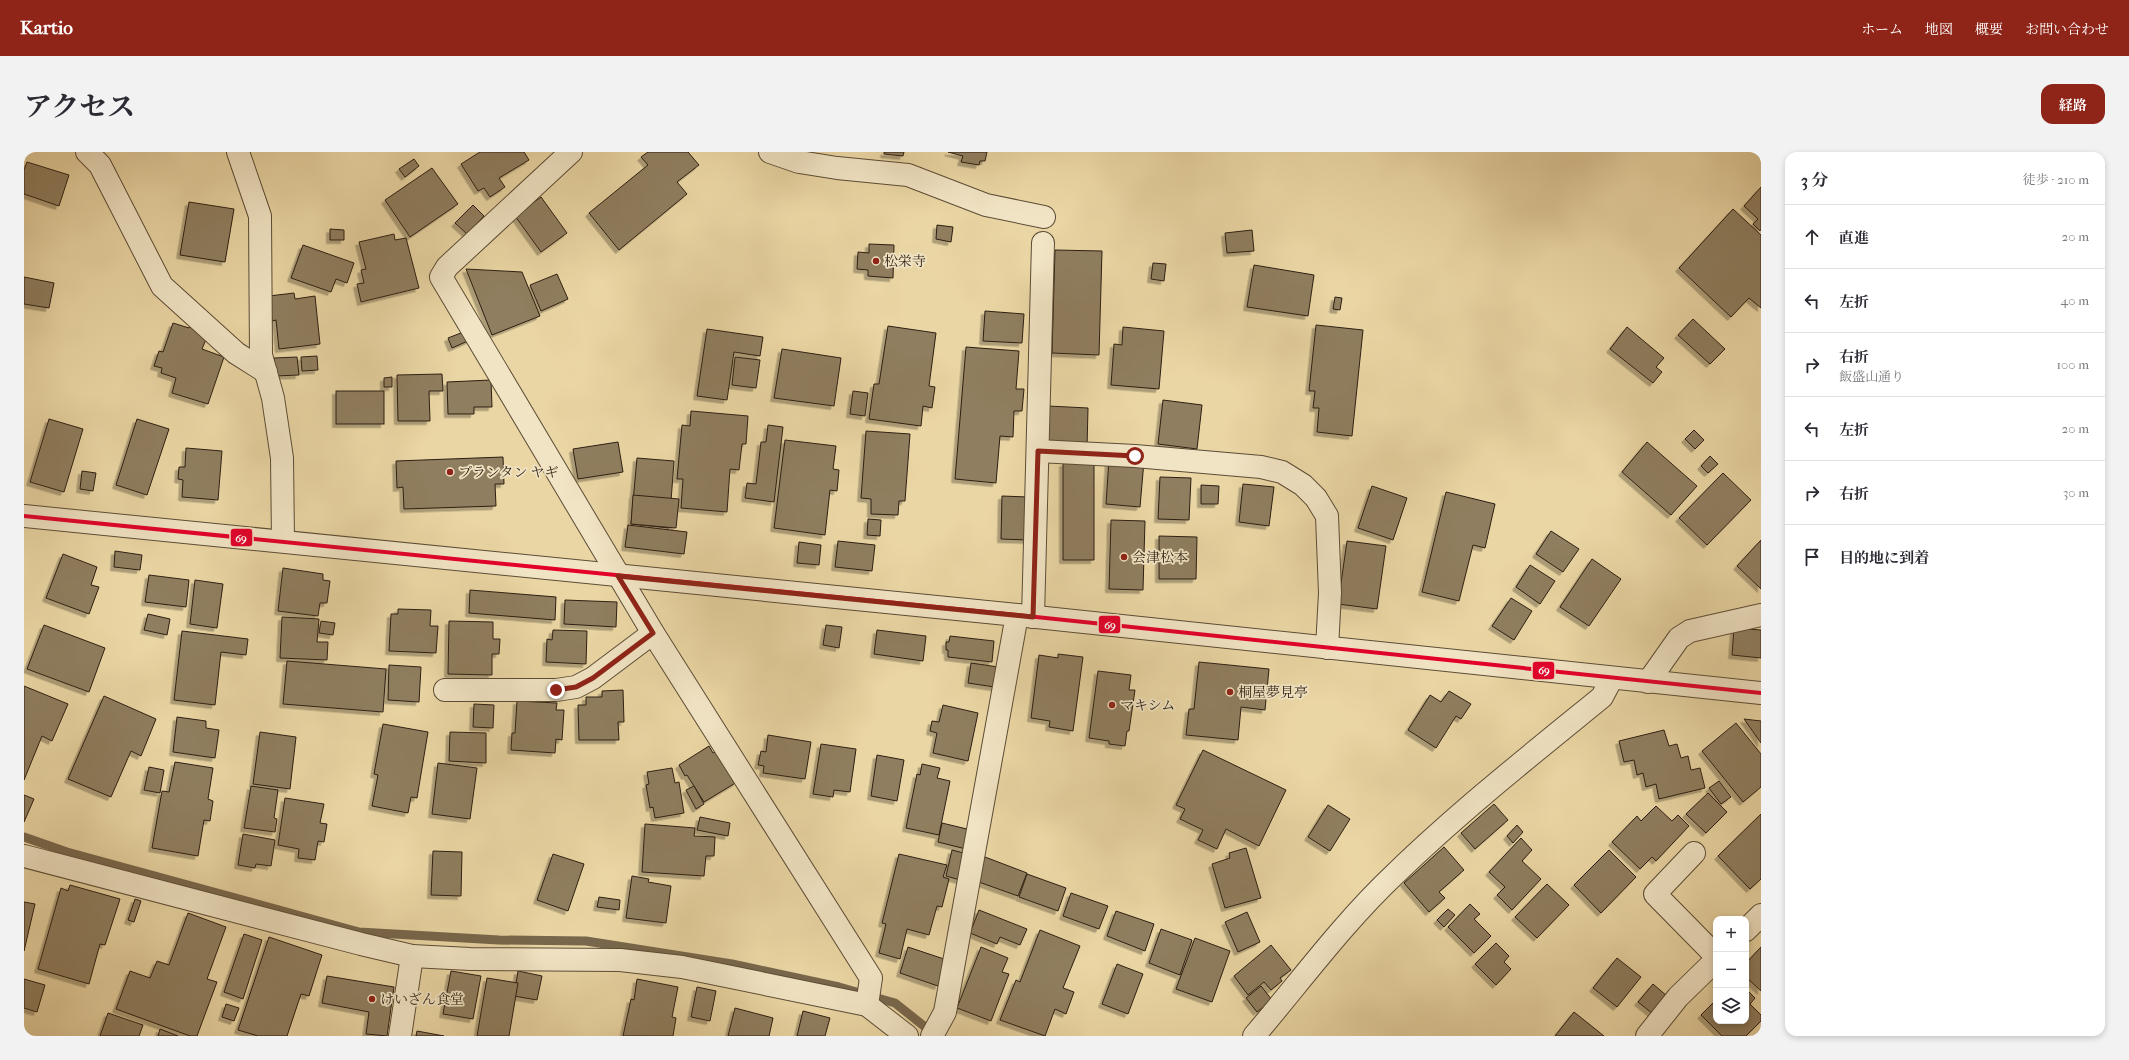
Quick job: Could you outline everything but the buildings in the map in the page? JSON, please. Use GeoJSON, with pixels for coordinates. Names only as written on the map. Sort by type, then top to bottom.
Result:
{"type":"FeatureCollection","features":[{"type":"Feature","properties":{"kind":"street"},"geometry":{"type":"LineString","coordinates":[[87,152],[100,165],[162,286],[236,354],[266,372]]}},
{"type":"Feature","properties":{"kind":"street"},"geometry":{"type":"LineString","coordinates":[[238,152],[260,216],[261,355],[273,398],[282,458],[283,541]]}},
{"type":"Feature","properties":{"kind":"street"},"geometry":{"type":"LineString","coordinates":[[571,152],[447,267],[441,277],[618,576],[871,978],[867,1005]]}},
{"type":"Feature","properties":{"kind":"street"},"geometry":{"type":"LineString","coordinates":[[770,152],[807,163],[908,175],[986,206],[1044,217]]}},
{"type":"Feature","properties":{"kind":"street"},"geometry":{"type":"LineString","coordinates":[[932,1036],[945,1012],[1025,616],[1038,451],[1043,243]]}},
{"type":"Feature","properties":{"kind":"street"},"geometry":{"type":"LineString","coordinates":[[1038,451],[1135,456],[1261,467],[1282,472],[1303,485],[1316,498],[1327,516],[1330,593],[1327,648]]}},
{"type":"Feature","properties":{"kind":"street"},"geometry":{"type":"LineString","coordinates":[[24,516],[1025,616],[1761,694]]}},
{"type":"Feature","properties":{"kind":"street"},"geometry":{"type":"LineString","coordinates":[[1648,682],[1670,648],[1679,638],[1690,631],[1761,615]]}},
{"type":"Feature","properties":{"kind":"street"},"geometry":{"type":"LineString","coordinates":[[445,690],[556,690],[576,687],[593,678],[653,633]]}},
{"type":"Feature","properties":{"kind":"street"},"geometry":{"type":"LineString","coordinates":[[1254,1036],[1350,921],[1394,874],[1450,823],[1602,697],[1612,678]]}},
{"type":"Feature","properties":{"kind":"street"},"geometry":{"type":"LineString","coordinates":[[1694,853],[1655,894],[1713,953]]}},
{"type":"Feature","properties":{"kind":"street"},"geometry":{"type":"LineString","coordinates":[[24,856],[412,956],[470,959],[620,960],[682,967],[867,1005],[908,1036]]}},
{"type":"Feature","properties":{"kind":"street"},"geometry":{"type":"LineString","coordinates":[[1749,927],[1761,915]]}},
{"type":"Feature","properties":{"kind":"street"},"geometry":{"type":"LineString","coordinates":[[400,1036],[412,956]]}},
{"type":"Feature","properties":{"kind":"street"},"geometry":{"type":"LineString","coordinates":[[1647,1036],[1678,997],[1713,963]]}},
{"type":"Feature","properties":{"kind":"waterway"},"geometry":{"type":"LineString","coordinates":[[24,837],[67,852],[359,932],[499,940],[586,941],[732,964],[839,987],[895,1003],[934,1034]]}},
{"type":"Feature","properties":{"kind":"transit line","name":"69"},"geometry":{"type":"LineString","coordinates":[[24,516],[1017,615],[1761,693]]}},
{"type":"Feature","properties":{"kind":"place","name":"松栄寺"},"geometry":{"type":"Point","coordinates":[876,261]}},
{"type":"Feature","properties":{"kind":"place","name":"プランタン ヤギ"},"geometry":{"type":"Point","coordinates":[450,472]}},
{"type":"Feature","properties":{"kind":"place","name":"会津松本"},"geometry":{"type":"Point","coordinates":[1124,557]}},
{"type":"Feature","properties":{"kind":"place","name":"桐屋夢見亭"},"geometry":{"type":"Point","coordinates":[1230,692]}},
{"type":"Feature","properties":{"kind":"place","name":"マキシム"},"geometry":{"type":"Point","coordinates":[1112,705]}},
{"type":"Feature","properties":{"kind":"place","name":"けいざん食堂"},"geometry":{"type":"Point","coordinates":[372,999]}},
{"type":"Feature","properties":{"kind":"route"},"geometry":{"type":"LineString","coordinates":[[556,690],[576,687],[593,678],[653,633],[618,576],[1033,617],[1038,451],[1135,456]]}}]}
